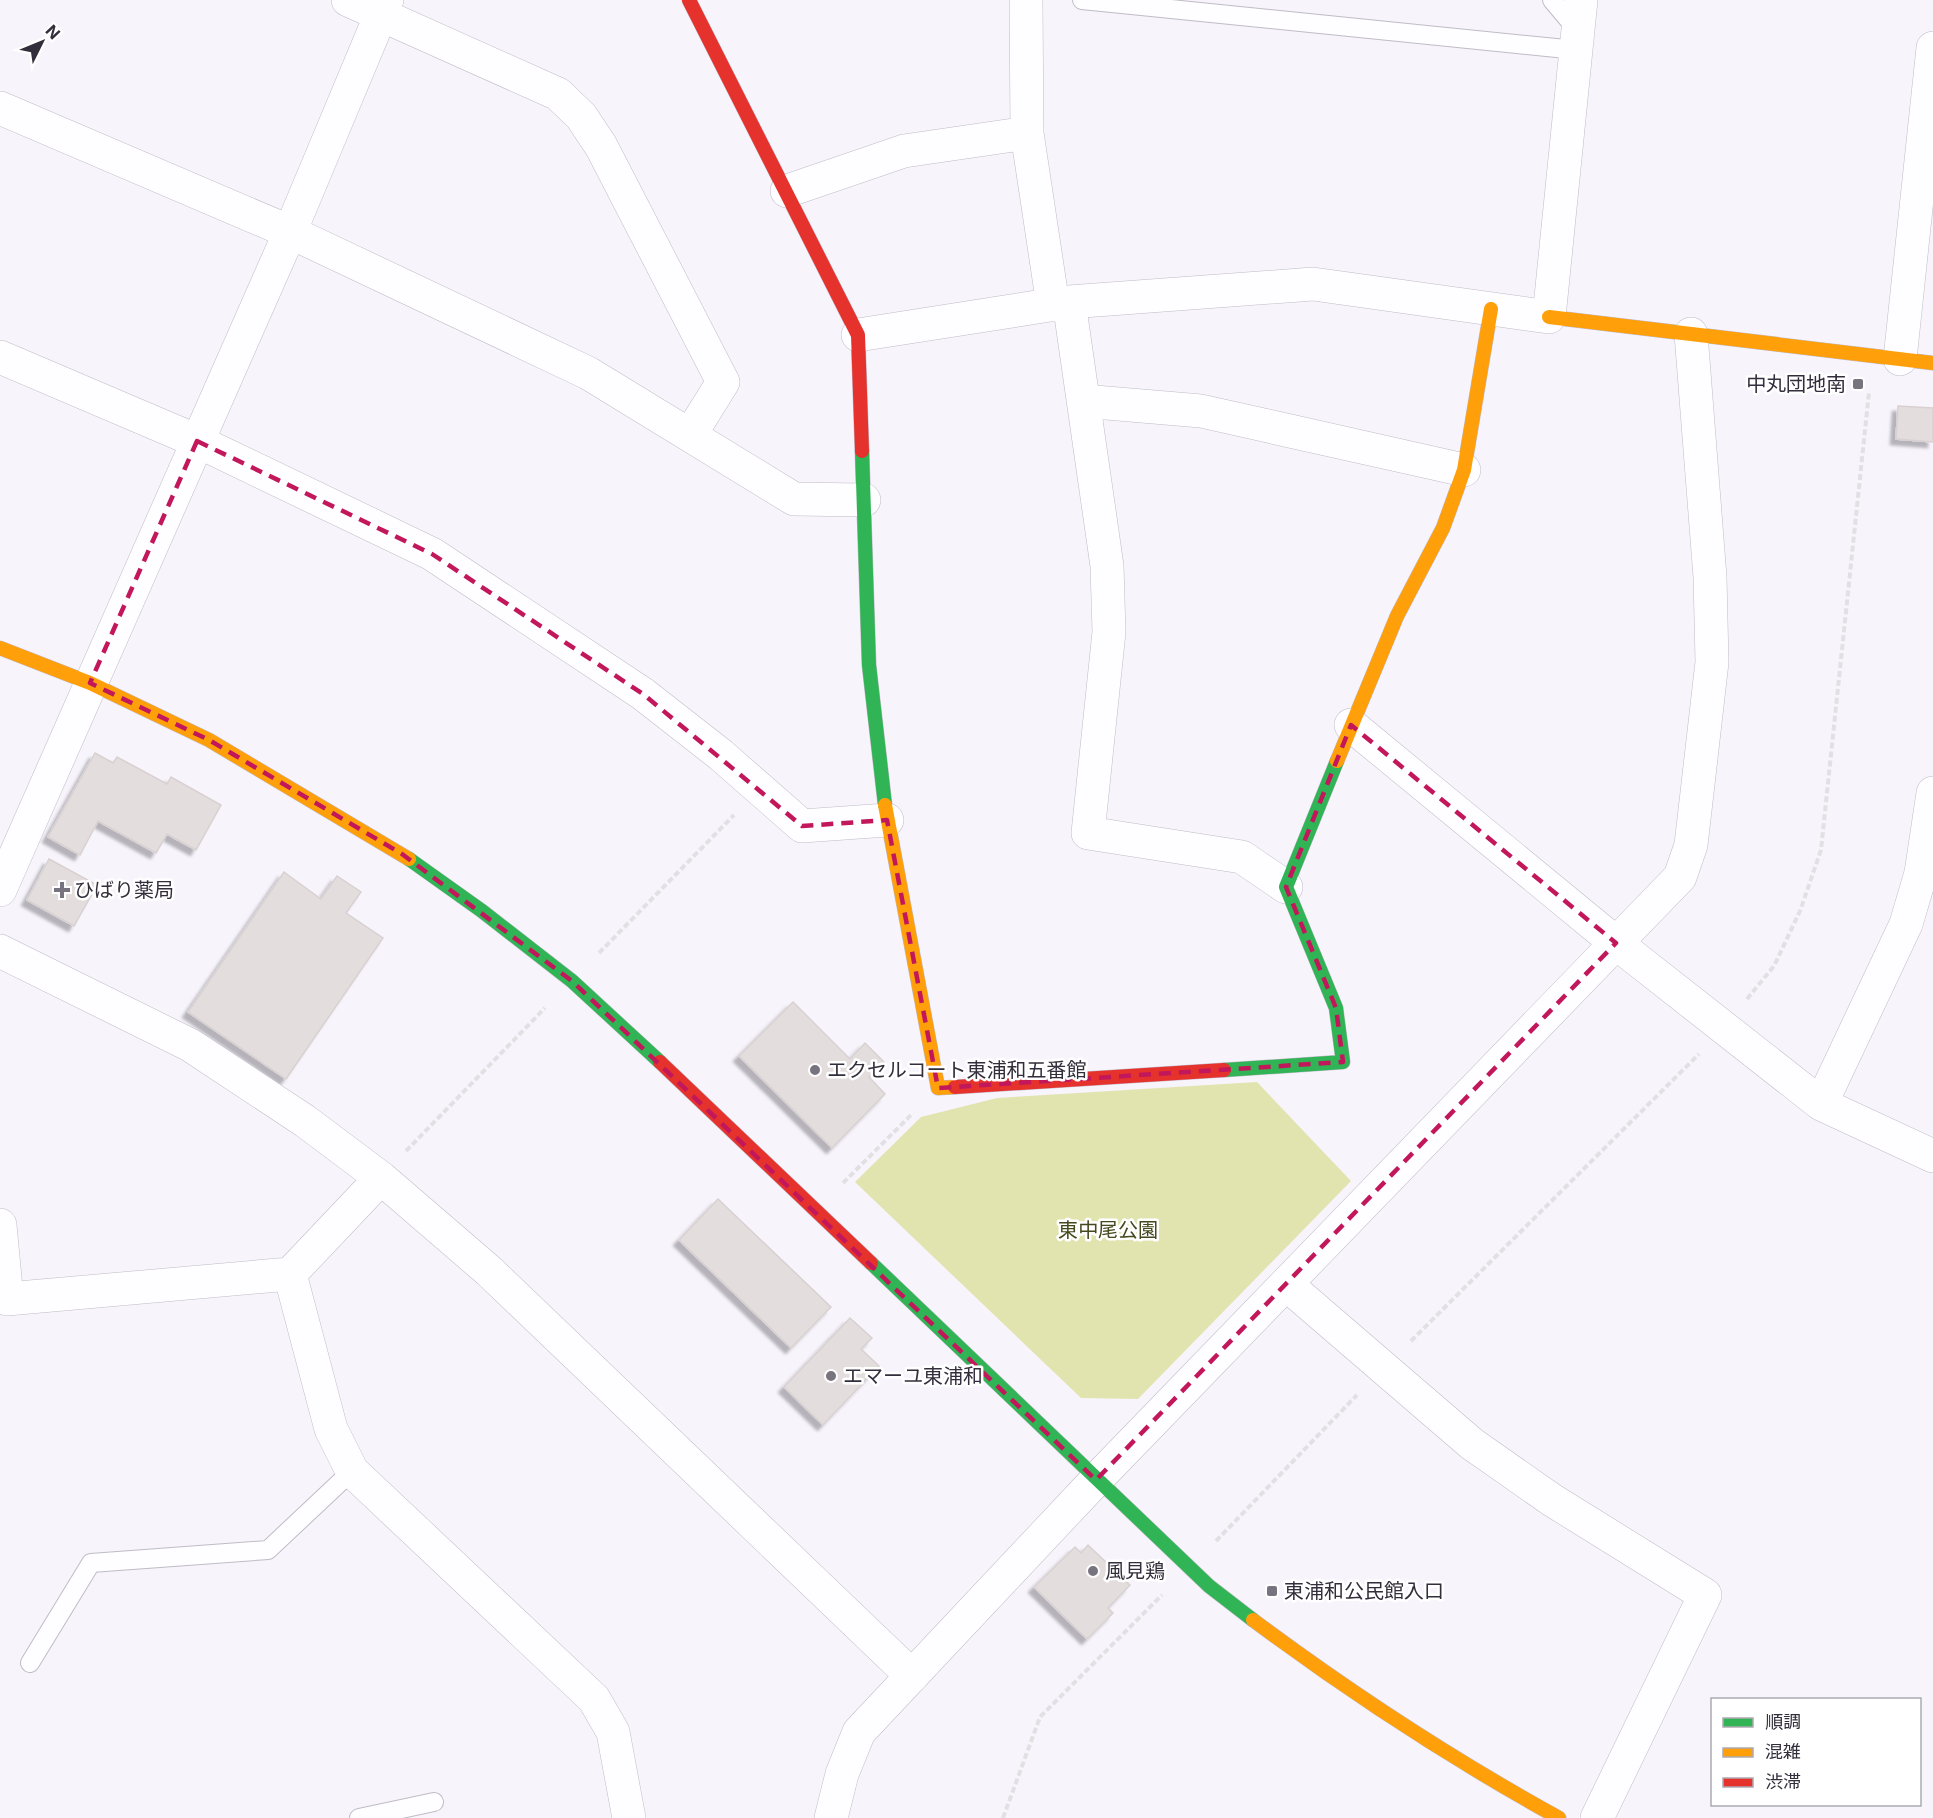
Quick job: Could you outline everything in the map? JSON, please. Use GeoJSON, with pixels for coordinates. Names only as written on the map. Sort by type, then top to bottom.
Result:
{"type":"FeatureCollection","features":[{"type":"Feature","properties":{"kind":"street"},"geometry":{"type":"LineString","coordinates":[[348,0],[384,7],[558,94],[580,116],[601,146],[723,382],[690,435]]}},
{"type":"Feature","properties":{"kind":"street"},"geometry":{"type":"LineString","coordinates":[[689,0],[858,335],[869,665],[887,820],[938,1088],[1343,1062],[1336,1008],[1287,887],[1242,858],[1088,833],[1109,632],[1107,566],[1083,401],[1027,133],[1026,0]]}},
{"type":"Feature","properties":{"kind":"street"},"geometry":{"type":"LineString","coordinates":[[0,890],[290,232],[384,7]]}},
{"type":"Feature","properties":{"kind":"street"},"geometry":{"type":"LineString","coordinates":[[1549,317],[1578,27]]}},
{"type":"Feature","properties":{"kind":"street"},"geometry":{"type":"LineString","coordinates":[[1886,357],[1933,48]]}},
{"type":"Feature","properties":{"kind":"street"},"geometry":{"type":"LineString","coordinates":[[0,108],[290,232],[588,373],[794,500],[864,500]]}},
{"type":"Feature","properties":{"kind":"street"},"geometry":{"type":"LineString","coordinates":[[787,191],[904,151],[1027,133]]}},
{"type":"Feature","properties":{"kind":"street"},"geometry":{"type":"LineString","coordinates":[[858,335],[1061,304],[1313,284],[1549,317],[1933,363]]}},
{"type":"Feature","properties":{"kind":"street"},"geometry":{"type":"LineString","coordinates":[[1287,887],[1397,616],[1443,528],[1464,470],[1491,309]]}},
{"type":"Feature","properties":{"kind":"street"},"geometry":{"type":"LineString","coordinates":[[831,1818],[842,1774],[860,1732],[1096,1480],[1680,877],[1691,845],[1712,662],[1710,577],[1691,334]]}},
{"type":"Feature","properties":{"kind":"street"},"geometry":{"type":"LineString","coordinates":[[0,357],[197,441],[432,554],[643,694],[721,755],[802,826],[887,820]]}},
{"type":"Feature","properties":{"kind":"street"},"geometry":{"type":"LineString","coordinates":[[1083,401],[1201,411],[1464,470]]}},
{"type":"Feature","properties":{"kind":"street"},"geometry":{"type":"LineString","coordinates":[[0,648],[90,683],[209,740],[321,804],[402,854],[482,911],[572,981],[817,1210],[1190,1568],[1290,1650],[1378,1712],[1475,1773],[1558,1818]]}},
{"type":"Feature","properties":{"kind":"street"},"geometry":{"type":"LineString","coordinates":[[1351,725],[1616,943],[1821,1104],[1933,1156]]}},
{"type":"Feature","properties":{"kind":"street"},"geometry":{"type":"LineString","coordinates":[[1821,1104],[1906,924],[1920,873],[1933,793]]}},
{"type":"Feature","properties":{"kind":"street"},"geometry":{"type":"LineString","coordinates":[[0,951],[190,1045],[305,1121],[381,1178],[489,1271],[912,1676]]}},
{"type":"Feature","properties":{"kind":"street"},"geometry":{"type":"LineString","coordinates":[[0,1225],[7,1299],[290,1274],[381,1178]]}},
{"type":"Feature","properties":{"kind":"street"},"geometry":{"type":"LineString","coordinates":[[290,1274],[331,1429],[352,1471],[594,1699],[613,1732],[629,1818]]}},
{"type":"Feature","properties":{"kind":"street"},"geometry":{"type":"LineString","coordinates":[[1286,1284],[1472,1444],[1552,1500],[1705,1595],[1598,1818]]}},
{"type":"Feature","properties":{"kind":"lane"},"geometry":{"type":"LineString","coordinates":[[1082,0],[1578,27]]}},
{"type":"Feature","properties":{"kind":"lane"},"geometry":{"type":"LineString","coordinates":[[1552,0],[1578,27]]}},
{"type":"Feature","properties":{"kind":"lane"},"geometry":{"type":"LineString","coordinates":[[30,1663],[91,1563],[268,1550],[352,1471]]}},
{"type":"Feature","properties":{"kind":"lane"},"geometry":{"type":"LineString","coordinates":[[359,1818],[434,1802]]}},
{"type":"Feature","properties":{"kind":"path"},"geometry":{"type":"LineString","coordinates":[[1408,1344],[1725,1028],[1774,966],[1800,911],[1821,850],[1886,357]]}},
{"type":"Feature","properties":{"kind":"path"},"geometry":{"type":"LineString","coordinates":[[817,1210],[938,1088]]}},
{"type":"Feature","properties":{"kind":"path"},"geometry":{"type":"LineString","coordinates":[[1003,1818],[1040,1718],[1359,1394]]}},
{"type":"Feature","properties":{"kind":"highlighted area"},"geometry":{"type":"Polygon","coordinates":[[[197,441],[432,554],[643,694],[802,826],[887,820],[938,1088],[1343,1062],[1336,1008],[1286,887],[1351,725],[1616,943],[1096,1480],[572,981],[402,854],[209,740],[90,683],[197,441]]]}},
{"type":"Feature","properties":{"kind":"green space","name":"東中尾公園"},"geometry":{"type":"Polygon","coordinates":[[[1257,1082],[1351,1181],[1138,1399],[1081,1398],[855,1182],[921,1117],[997,1098],[1257,1082]]]}},
{"type":"Feature","properties":{"kind":"building"},"geometry":{"type":"Polygon","coordinates":[[[1898,406],[1933,408],[1933,442],[1896,439],[1898,406]]]}},
{"type":"Feature","properties":{"kind":"building"},"geometry":{"type":"Polygon","coordinates":[[[95,753],[113,763],[117,757],[167,784],[171,777],[221,805],[196,850],[167,834],[156,853],[98,821],[80,855],[48,837],[95,753]]]}},
{"type":"Feature","properties":{"kind":"building"},"geometry":{"type":"Polygon","coordinates":[[[49,859],[97,885],[74,926],[27,900],[49,859]]]}},
{"type":"Feature","properties":{"kind":"building"},"geometry":{"type":"Polygon","coordinates":[[[284,872],[321,899],[337,876],[361,892],[346,913],[383,938],[286,1079],[188,1012],[284,872]]]}},
{"type":"Feature","properties":{"kind":"building","name":"エクセルコート東浦和五番館"},"geometry":{"type":"Polygon","coordinates":[[[793,1002],[850,1059],[865,1043],[884,1062],[869,1077],[885,1094],[832,1148],[739,1056],[793,1002]]]}},
{"type":"Feature","properties":{"kind":"building"},"geometry":{"type":"Polygon","coordinates":[[[718,1199],[831,1307],[791,1348],[679,1240],[718,1199]]]}},
{"type":"Feature","properties":{"kind":"building","name":"エマーユ東浦和"},"geometry":{"type":"Polygon","coordinates":[[[850,1318],[872,1338],[861,1349],[879,1366],[823,1425],[784,1387],[850,1318]]]}},
{"type":"Feature","properties":{"kind":"building"},"geometry":{"type":"Polygon","coordinates":[[[1088,1545],[1130,1585],[1108,1608],[1113,1613],[1087,1639],[1034,1587],[1075,1547],[1081,1553],[1088,1545]]]}},
{"type":"Feature","properties":{"kind":"traffic: fast"},"geometry":{"type":"LineString","coordinates":[[862,451],[869,665],[885,805]]}},
{"type":"Feature","properties":{"kind":"traffic: fast"},"geometry":{"type":"LineString","coordinates":[[1224,1070],[1343,1062],[1336,1008],[1286,887],[1337,761]]}},
{"type":"Feature","properties":{"kind":"traffic: fast"},"geometry":{"type":"LineString","coordinates":[[409,859],[482,911],[572,981],[660,1062]]}},
{"type":"Feature","properties":{"kind":"traffic: fast"},"geometry":{"type":"LineString","coordinates":[[871,1263],[1209,1586],[1253,1620]]}},
{"type":"Feature","properties":{"kind":"traffic: slow"},"geometry":{"type":"LineString","coordinates":[[1337,761],[1397,616],[1443,528],[1464,470],[1491,309]]}},
{"type":"Feature","properties":{"kind":"traffic: slow"},"geometry":{"type":"LineString","coordinates":[[1549,317],[1933,363]]}},
{"type":"Feature","properties":{"kind":"traffic: slow"},"geometry":{"type":"LineString","coordinates":[[0,648],[90,683],[209,740],[409,859]]}},
{"type":"Feature","properties":{"kind":"traffic: slow"},"geometry":{"type":"LineString","coordinates":[[885,805],[938,1088],[955,1087]]}},
{"type":"Feature","properties":{"kind":"traffic: slow"},"geometry":{"type":"LineString","coordinates":[[1253,1620],[1403,1724],[1559,1818]]}},
{"type":"Feature","properties":{"kind":"traffic: jam"},"geometry":{"type":"LineString","coordinates":[[689,0],[858,335],[862,451]]}},
{"type":"Feature","properties":{"kind":"traffic: jam"},"geometry":{"type":"LineString","coordinates":[[660,1062],[871,1263]]}},
{"type":"Feature","properties":{"kind":"traffic: jam"},"geometry":{"type":"LineString","coordinates":[[955,1087],[1224,1070]]}},
{"type":"Feature","properties":{"kind":"place","name":"中丸団地南"},"geometry":{"type":"Point","coordinates":[1858,384]}},
{"type":"Feature","properties":{"kind":"place","name":"ひばり薬局"},"geometry":{"type":"Point","coordinates":[62,890]}},
{"type":"Feature","properties":{"kind":"place","name":"エクセルコート東浦和五番館"},"geometry":{"type":"Point","coordinates":[815,1070]}},
{"type":"Feature","properties":{"kind":"place","name":"エマーユ東浦和"},"geometry":{"type":"Point","coordinates":[831,1376]}},
{"type":"Feature","properties":{"kind":"place","name":"風見鶏"},"geometry":{"type":"Point","coordinates":[1093,1571]}},
{"type":"Feature","properties":{"kind":"place","name":"東浦和公民館入口"},"geometry":{"type":"Point","coordinates":[1272,1591]}}]}
